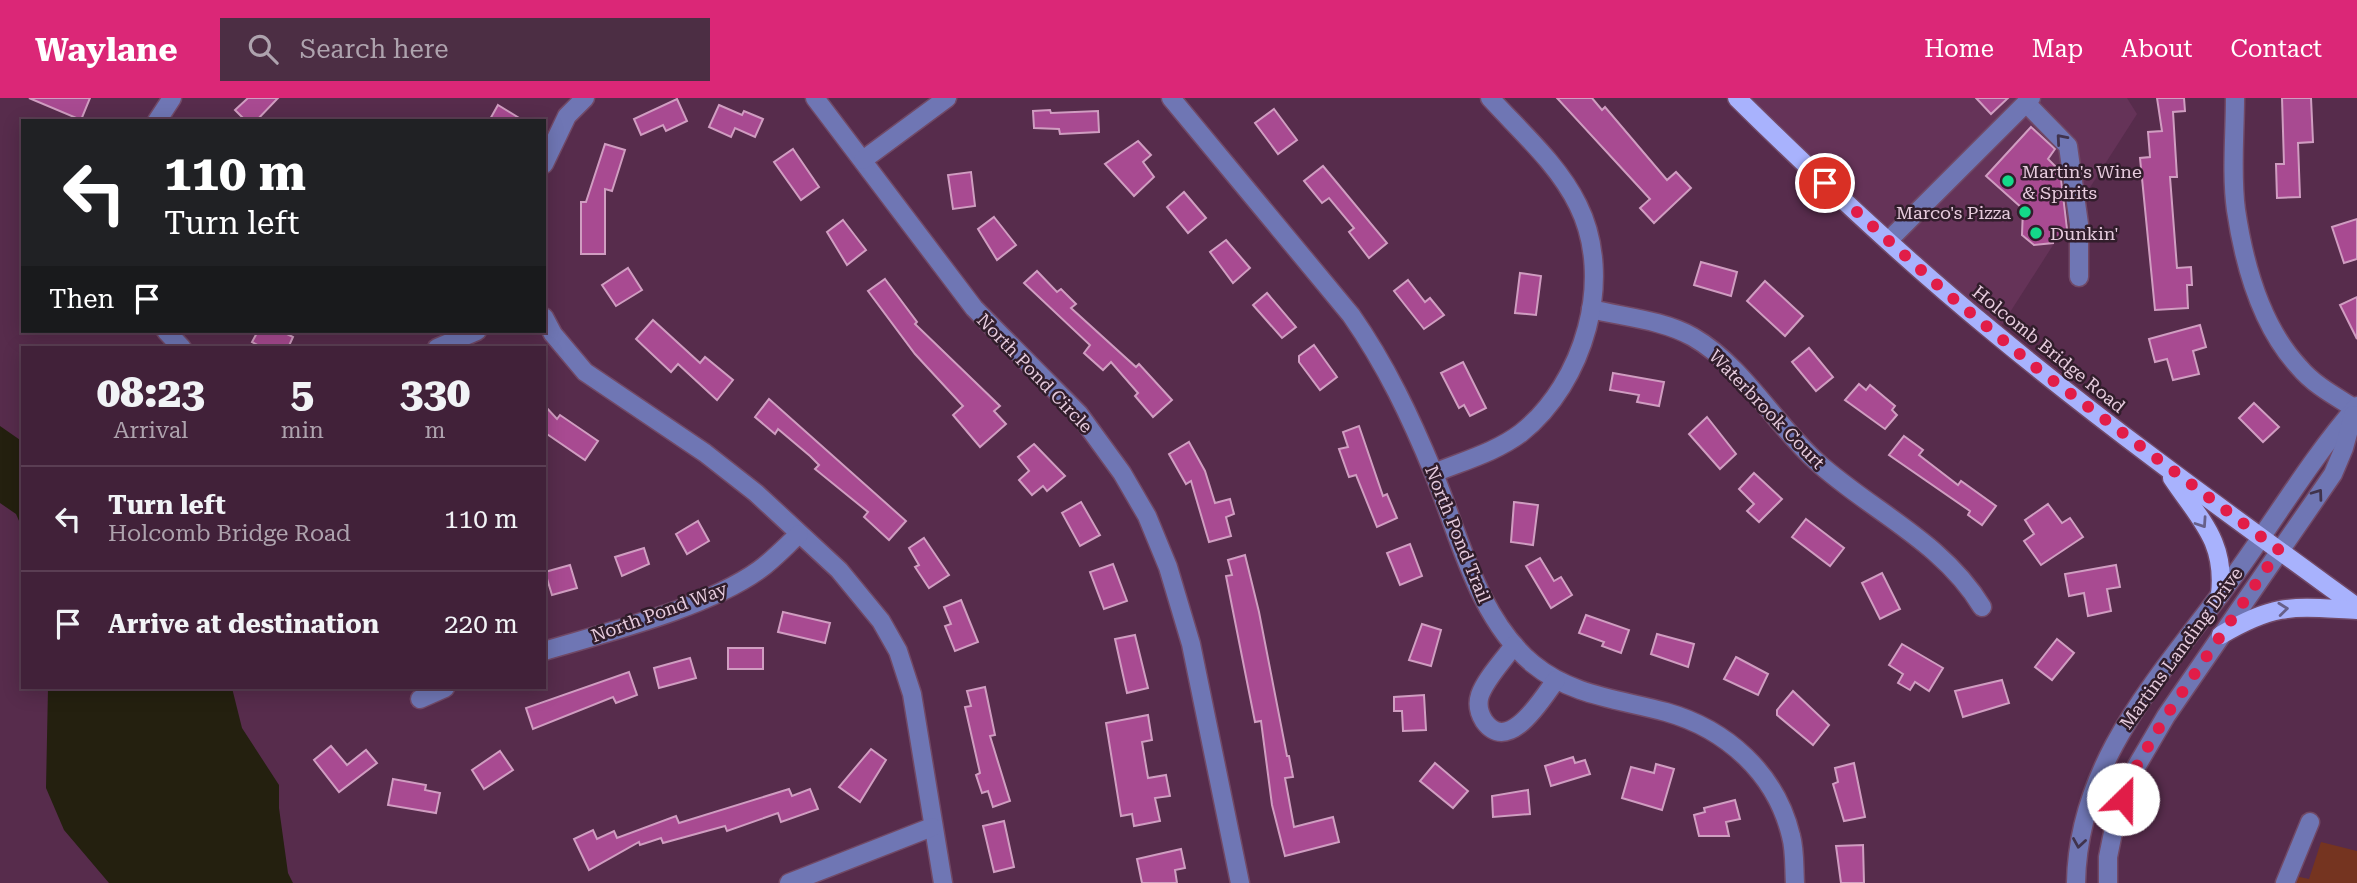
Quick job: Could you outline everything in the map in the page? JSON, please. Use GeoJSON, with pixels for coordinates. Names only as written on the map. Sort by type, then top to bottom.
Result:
{"type":"FeatureCollection","features":[{"type":"Feature","properties":{"kind":"main road","name":"Holcomb Bridge Road"},"geometry":{"type":"LineString","coordinates":[[1737,98],[1888,241],[1998,337],[2164,466],[2357,608]]}},
{"type":"Feature","properties":{"kind":"main road"},"geometry":{"type":"LineString","coordinates":[[2164,466],[2216,545],[2222,567],[2220,595]]}},
{"type":"Feature","properties":{"kind":"main road"},"geometry":{"type":"LineString","coordinates":[[2221,635],[2256,615],[2276,608],[2357,608]]}},
{"type":"Feature","properties":{"kind":"street"},"geometry":{"type":"LineString","coordinates":[[158,119],[172,98]]}},
{"type":"Feature","properties":{"kind":"street"},"geometry":{"type":"LineString","coordinates":[[546,160],[568,116],[585,98]]}},
{"type":"Feature","properties":{"kind":"street","name":"North Pond Circle"},"geometry":{"type":"LineString","coordinates":[[815,98],[974,308],[1079,414],[1122,473],[1147,516],[1168,567],[1191,644],[1240,883]]}},
{"type":"Feature","properties":{"kind":"street"},"geometry":{"type":"LineString","coordinates":[[863,160],[947,98]]}},
{"type":"Feature","properties":{"kind":"street","name":"North Pond Trail"},"geometry":{"type":"LineString","coordinates":[[1171,98],[1351,315],[1396,387],[1485,601],[1514,645],[1556,680],[1596,698],[1691,720],[1722,736],[1751,759],[1776,797],[1791,836],[1795,883]]}},
{"type":"Feature","properties":{"kind":"street"},"geometry":{"type":"LineString","coordinates":[[1434,473],[1498,448],[1540,415],[1571,371],[1591,309],[1593,274],[1589,238],[1580,208],[1563,177],[1490,98]]}},
{"type":"Feature","properties":{"kind":"street"},"geometry":{"type":"LineString","coordinates":[[2235,98],[2235,209],[2263,313],[2279,342],[2299,368],[2322,388],[2356,407]]}},
{"type":"Feature","properties":{"kind":"street"},"geometry":{"type":"LineString","coordinates":[[1888,241],[2029,100],[2068,146],[2079,224],[2079,277]]}},
{"type":"Feature","properties":{"kind":"street","name":"Waterbrook Court"},"geometry":{"type":"LineString","coordinates":[[1591,309],[1670,327],[1709,348],[1739,376],[1816,462],[1950,563],[1982,607]]}},
{"type":"Feature","properties":{"kind":"street"},"geometry":{"type":"LineString","coordinates":[[546,321],[553,334],[585,372],[705,453],[756,493],[859,591],[898,651],[912,694],[943,883]]}},
{"type":"Feature","properties":{"kind":"street"},"geometry":{"type":"LineString","coordinates":[[443,346],[472,333]]}},
{"type":"Feature","properties":{"kind":"street","name":"Martins Landing Drive"},"geometry":{"type":"LineString","coordinates":[[2076,883],[2082,822],[2108,752],[2128,718],[2262,537],[2319,452],[2356,407]]}},
{"type":"Feature","properties":{"kind":"street","name":"Martins Landing Drive"},"geometry":{"type":"LineString","coordinates":[[2108,883],[2113,831],[2129,779],[2166,716],[2340,461],[2356,407]]}},
{"type":"Feature","properties":{"kind":"street","name":"North Pond Way"},"geometry":{"type":"LineString","coordinates":[[546,650],[650,619],[727,589],[760,570],[799,534]]}},
{"type":"Feature","properties":{"kind":"street"},"geometry":{"type":"LineString","coordinates":[[1514,645],[1480,694],[1478,710],[1486,724],[1503,731],[1517,728],[1556,680]]}},
{"type":"Feature","properties":{"kind":"street"},"geometry":{"type":"LineString","coordinates":[[420,699],[443,689]]}},
{"type":"Feature","properties":{"kind":"street"},"geometry":{"type":"LineString","coordinates":[[2285,883],[2310,822]]}},
{"type":"Feature","properties":{"kind":"street"},"geometry":{"type":"LineString","coordinates":[[789,883],[932,827]]}},
{"type":"Feature","properties":{"kind":"shaded area"},"geometry":{"type":"Polygon","coordinates":[[[1736,98],[2127,98],[2137,114],[1998,331],[1883,251],[1736,98]]]}},
{"type":"Feature","properties":{"kind":"shaded area"},"geometry":{"type":"Polygon","coordinates":[[[0,426],[21,441],[21,525],[16,514],[0,503],[0,426]]]}},
{"type":"Feature","properties":{"kind":"shaded area"},"geometry":{"type":"Polygon","coordinates":[[[48,689],[232,689],[242,728],[279,785],[279,808],[288,873],[293,883],[109,883],[64,830],[46,788],[48,689]]]}},
{"type":"Feature","properties":{"kind":"shaded area"},"geometry":{"type":"Polygon","coordinates":[[[2321,842],[2357,851],[2357,883],[2291,883],[2295,876],[2309,879],[2321,842]]]}},
{"type":"Feature","properties":{"kind":"building"},"geometry":{"type":"Polygon","coordinates":[[[29,98],[90,98],[81,119],[29,98]]]}},
{"type":"Feature","properties":{"kind":"building"},"geometry":{"type":"Polygon","coordinates":[[[248,98],[278,98],[258,119],[244,119],[235,110],[248,98]]]}},
{"type":"Feature","properties":{"kind":"building"},"geometry":{"type":"Polygon","coordinates":[[[1557,98],[1592,98],[1602,110],[1605,107],[1667,180],[1676,172],[1691,188],[1654,223],[1640,208],[1650,199],[1557,98]]]}},
{"type":"Feature","properties":{"kind":"building"},"geometry":{"type":"Polygon","coordinates":[[[1976,98],[2008,98],[1991,114],[1976,98]]]}},
{"type":"Feature","properties":{"kind":"building"},"geometry":{"type":"Polygon","coordinates":[[[2157,98],[2184,98],[2185,111],[2173,112],[2177,177],[2170,177],[2177,268],[2191,267],[2192,285],[2187,285],[2188,308],[2155,310],[2140,158],[2150,157],[2148,132],[2162,131],[2157,98]]]}},
{"type":"Feature","properties":{"kind":"building"},"geometry":{"type":"Polygon","coordinates":[[[2282,98],[2311,98],[2313,142],[2298,143],[2300,197],[2277,198],[2276,164],[2284,164],[2282,98]]]}},
{"type":"Feature","properties":{"kind":"building"},"geometry":{"type":"Polygon","coordinates":[[[677,99],[687,121],[666,131],[663,125],[641,135],[634,119],[677,99]]]}},
{"type":"Feature","properties":{"kind":"building"},"geometry":{"type":"Polygon","coordinates":[[[498,105],[521,119],[490,119],[498,105]]]}},
{"type":"Feature","properties":{"kind":"building"},"geometry":{"type":"Polygon","coordinates":[[[719,105],[742,115],[744,111],[763,119],[755,137],[735,128],[731,137],[709,127],[719,105]]]}},
{"type":"Feature","properties":{"kind":"building"},"geometry":{"type":"Polygon","coordinates":[[[1274,109],[1297,140],[1278,154],[1255,123],[1274,109]]]}},
{"type":"Feature","properties":{"kind":"building"},"geometry":{"type":"Polygon","coordinates":[[[1050,110],[1051,113],[1098,111],[1099,132],[1060,134],[1059,129],[1034,128],[1033,111],[1050,110]]]}},
{"type":"Feature","properties":{"kind":"building"},"geometry":{"type":"Polygon","coordinates":[[[2031,127],[2055,149],[2048,159],[2060,171],[2068,237],[2053,238],[2053,243],[2034,245],[2022,235],[2023,209],[1986,176],[2031,127]]]}},
{"type":"Feature","properties":{"kind":"building"},"geometry":{"type":"Polygon","coordinates":[[[1138,141],[1151,155],[1143,162],[1154,177],[1134,196],[1105,164],[1138,141]]]}},
{"type":"Feature","properties":{"kind":"building"},"geometry":{"type":"Polygon","coordinates":[[[605,144],[625,150],[612,191],[605,189],[605,254],[581,254],[581,202],[586,202],[605,144]]]}},
{"type":"Feature","properties":{"kind":"building"},"geometry":{"type":"Polygon","coordinates":[[[793,149],[819,187],[801,200],[774,162],[793,149]]]}},
{"type":"Feature","properties":{"kind":"building"},"geometry":{"type":"Polygon","coordinates":[[[1323,166],[1387,243],[1369,258],[1349,232],[1354,228],[1329,198],[1322,203],[1304,181],[1323,166]]]}},
{"type":"Feature","properties":{"kind":"building"},"geometry":{"type":"Polygon","coordinates":[[[971,172],[975,206],[953,209],[948,175],[971,172]]]}},
{"type":"Feature","properties":{"kind":"building"},"geometry":{"type":"Polygon","coordinates":[[[1184,192],[1206,218],[1188,233],[1167,207],[1184,192]]]}},
{"type":"Feature","properties":{"kind":"building"},"geometry":{"type":"Polygon","coordinates":[[[994,217],[1016,245],[997,260],[978,229],[994,217]]]}},
{"type":"Feature","properties":{"kind":"building"},"geometry":{"type":"Polygon","coordinates":[[[2357,219],[2357,259],[2344,263],[2332,227],[2357,219]]]}},
{"type":"Feature","properties":{"kind":"building"},"geometry":{"type":"Polygon","coordinates":[[[843,220],[866,250],[847,265],[827,232],[843,220]]]}},
{"type":"Feature","properties":{"kind":"building"},"geometry":{"type":"Polygon","coordinates":[[[1226,240],[1250,268],[1233,283],[1210,252],[1226,240]]]}},
{"type":"Feature","properties":{"kind":"building"},"geometry":{"type":"Polygon","coordinates":[[[1701,262],[1737,272],[1731,296],[1694,285],[1701,262]]]}},
{"type":"Feature","properties":{"kind":"building"},"geometry":{"type":"Polygon","coordinates":[[[628,268],[642,290],[616,306],[602,285],[628,268]]]}},
{"type":"Feature","properties":{"kind":"building"},"geometry":{"type":"Polygon","coordinates":[[[1037,271],[1057,292],[1061,289],[1076,304],[1071,308],[1136,367],[1139,364],[1172,400],[1153,417],[1135,396],[1138,393],[1111,362],[1103,370],[1084,353],[1090,345],[1024,283],[1037,271]]]}},
{"type":"Feature","properties":{"kind":"building"},"geometry":{"type":"Polygon","coordinates":[[[1520,273],[1541,276],[1536,315],[1515,313],[1520,273]]]}},
{"type":"Feature","properties":{"kind":"building"},"geometry":{"type":"Polygon","coordinates":[[[885,279],[917,322],[915,324],[1000,406],[994,411],[1006,424],[980,447],[953,415],[963,406],[915,354],[868,291],[885,279]]]}},
{"type":"Feature","properties":{"kind":"building"},"geometry":{"type":"Polygon","coordinates":[[[1408,280],[1425,302],[1430,298],[1444,315],[1424,329],[1394,291],[1408,280]]]}},
{"type":"Feature","properties":{"kind":"building"},"geometry":{"type":"Polygon","coordinates":[[[1765,281],[1803,316],[1785,336],[1747,301],[1765,281]]]}},
{"type":"Feature","properties":{"kind":"building"},"geometry":{"type":"Polygon","coordinates":[[[1267,293],[1296,327],[1282,338],[1253,305],[1267,293]]]}},
{"type":"Feature","properties":{"kind":"building"},"geometry":{"type":"Polygon","coordinates":[[[2357,297],[2357,339],[2340,305],[2357,297]]]}},
{"type":"Feature","properties":{"kind":"building"},"geometry":{"type":"Polygon","coordinates":[[[653,320],[700,363],[705,357],[733,380],[717,400],[678,364],[671,372],[636,339],[653,320]]]}},
{"type":"Feature","properties":{"kind":"building"},"geometry":{"type":"Polygon","coordinates":[[[2200,325],[2206,347],[2193,351],[2199,374],[2173,380],[2167,359],[2155,362],[2149,339],[2200,325]]]}},
{"type":"Feature","properties":{"kind":"building"},"geometry":{"type":"Polygon","coordinates":[[[257,333],[285,333],[293,337],[289,346],[259,346],[252,342],[257,333]]]}},
{"type":"Feature","properties":{"kind":"building"},"geometry":{"type":"Polygon","coordinates":[[[1314,345],[1337,377],[1320,390],[1299,362],[1299,356],[1314,345]]]}},
{"type":"Feature","properties":{"kind":"building"},"geometry":{"type":"Polygon","coordinates":[[[1809,348],[1833,377],[1816,391],[1792,362],[1809,348]]]}},
{"type":"Feature","properties":{"kind":"building"},"geometry":{"type":"Polygon","coordinates":[[[1463,362],[1486,408],[1470,416],[1464,405],[1459,408],[1441,373],[1463,362]]]}},
{"type":"Feature","properties":{"kind":"building"},"geometry":{"type":"Polygon","coordinates":[[[1613,373],[1664,382],[1659,406],[1637,402],[1639,395],[1610,390],[1613,373]]]}},
{"type":"Feature","properties":{"kind":"building"},"geometry":{"type":"Polygon","coordinates":[[[1859,384],[1866,390],[1870,385],[1895,406],[1892,410],[1897,415],[1885,429],[1845,400],[1859,384]]]}},
{"type":"Feature","properties":{"kind":"building"},"geometry":{"type":"Polygon","coordinates":[[[769,399],[906,521],[889,540],[864,517],[868,512],[815,469],[819,465],[810,456],[778,429],[775,434],[755,417],[769,399]]]}},
{"type":"Feature","properties":{"kind":"building"},"geometry":{"type":"Polygon","coordinates":[[[2254,403],[2279,427],[2263,442],[2239,418],[2254,403]]]}},
{"type":"Feature","properties":{"kind":"building"},"geometry":{"type":"Polygon","coordinates":[[[546,407],[557,419],[560,415],[598,441],[585,460],[546,433],[546,407]]]}},
{"type":"Feature","properties":{"kind":"building"},"geometry":{"type":"Polygon","coordinates":[[[1707,417],[1736,454],[1720,469],[1689,434],[1707,417]]]}},
{"type":"Feature","properties":{"kind":"building"},"geometry":{"type":"Polygon","coordinates":[[[1359,426],[1383,496],[1387,494],[1397,518],[1377,527],[1356,475],[1349,477],[1339,449],[1348,447],[1343,432],[1359,426]]]}},
{"type":"Feature","properties":{"kind":"building"},"geometry":{"type":"Polygon","coordinates":[[[1904,436],[1923,450],[1919,455],[1958,485],[1961,481],[1996,506],[1982,525],[1968,515],[1970,511],[1889,455],[1904,436]]]}},
{"type":"Feature","properties":{"kind":"building"},"geometry":{"type":"Polygon","coordinates":[[[1189,442],[1205,471],[1215,503],[1230,499],[1234,514],[1226,517],[1231,536],[1209,542],[1191,481],[1186,484],[1169,454],[1189,442]]]}},
{"type":"Feature","properties":{"kind":"building"},"geometry":{"type":"Polygon","coordinates":[[[1034,444],[1065,476],[1047,491],[1043,486],[1032,495],[1019,480],[1029,471],[1018,457],[1034,444]]]}},
{"type":"Feature","properties":{"kind":"building"},"geometry":{"type":"Polygon","coordinates":[[[1754,473],[1782,499],[1759,522],[1747,511],[1754,504],[1739,489],[1754,473]]]}},
{"type":"Feature","properties":{"kind":"building"},"geometry":{"type":"Polygon","coordinates":[[[1081,502],[1100,535],[1080,546],[1062,513],[1081,502]]]}},
{"type":"Feature","properties":{"kind":"building"},"geometry":{"type":"Polygon","coordinates":[[[1514,502],[1538,505],[1533,545],[1511,542],[1514,502]]]}},
{"type":"Feature","properties":{"kind":"building"},"geometry":{"type":"Polygon","coordinates":[[[2048,504],[2062,523],[2070,518],[2083,537],[2041,565],[2024,541],[2034,534],[2025,520],[2048,504]]]}},
{"type":"Feature","properties":{"kind":"building"},"geometry":{"type":"Polygon","coordinates":[[[1806,519],[1844,548],[1830,566],[1792,537],[1806,519]]]}},
{"type":"Feature","properties":{"kind":"building"},"geometry":{"type":"Polygon","coordinates":[[[698,521],[709,541],[687,554],[676,534],[698,521]]]}},
{"type":"Feature","properties":{"kind":"building"},"geometry":{"type":"Polygon","coordinates":[[[924,538],[949,575],[929,588],[915,567],[919,565],[909,548],[924,538]]]}},
{"type":"Feature","properties":{"kind":"building"},"geometry":{"type":"Polygon","coordinates":[[[1410,544],[1422,576],[1400,585],[1387,553],[1410,544]]]}},
{"type":"Feature","properties":{"kind":"building"},"geometry":{"type":"Polygon","coordinates":[[[644,548],[649,564],[622,576],[615,557],[644,548]]]}},
{"type":"Feature","properties":{"kind":"building"},"geometry":{"type":"Polygon","coordinates":[[[1245,555],[1293,777],[1285,778],[1294,827],[1333,817],[1339,842],[1285,856],[1272,805],[1261,721],[1255,722],[1226,576],[1232,575],[1228,560],[1245,555]]]}},
{"type":"Feature","properties":{"kind":"building"},"geometry":{"type":"Polygon","coordinates":[[[1540,558],[1554,581],[1561,577],[1572,595],[1551,608],[1526,566],[1540,558]]]}},
{"type":"Feature","properties":{"kind":"building"},"geometry":{"type":"Polygon","coordinates":[[[1113,564],[1127,601],[1104,609],[1090,572],[1113,564]]]}},
{"type":"Feature","properties":{"kind":"building"},"geometry":{"type":"Polygon","coordinates":[[[570,565],[577,588],[552,595],[546,572],[570,565]]]}},
{"type":"Feature","properties":{"kind":"building"},"geometry":{"type":"Polygon","coordinates":[[[2116,565],[2120,587],[2107,589],[2111,611],[2088,616],[2084,593],[2069,596],[2065,574],[2116,565]]]}},
{"type":"Feature","properties":{"kind":"building"},"geometry":{"type":"Polygon","coordinates":[[[1882,573],[1900,609],[1880,619],[1862,583],[1882,573]]]}},
{"type":"Feature","properties":{"kind":"building"},"geometry":{"type":"Polygon","coordinates":[[[961,600],[978,642],[955,651],[945,626],[951,624],[944,607],[961,600]]]}},
{"type":"Feature","properties":{"kind":"building"},"geometry":{"type":"Polygon","coordinates":[[[783,612],[830,623],[825,643],[778,632],[783,612]]]}},
{"type":"Feature","properties":{"kind":"building"},"geometry":{"type":"Polygon","coordinates":[[[1586,615],[1629,630],[1621,653],[1602,646],[1604,642],[1579,633],[1586,615]]]}},
{"type":"Feature","properties":{"kind":"building"},"geometry":{"type":"Polygon","coordinates":[[[1422,624],[1441,630],[1431,666],[1409,660],[1422,624]]]}},
{"type":"Feature","properties":{"kind":"building"},"geometry":{"type":"Polygon","coordinates":[[[1657,634],[1694,644],[1688,667],[1651,654],[1657,634]]]}},
{"type":"Feature","properties":{"kind":"building"},"geometry":{"type":"Polygon","coordinates":[[[1135,635],[1148,688],[1127,693],[1115,639],[1135,635]]]}},
{"type":"Feature","properties":{"kind":"building"},"geometry":{"type":"Polygon","coordinates":[[[2057,639],[2074,653],[2052,680],[2035,667],[2057,639]]]}},
{"type":"Feature","properties":{"kind":"building"},"geometry":{"type":"Polygon","coordinates":[[[1902,644],[1943,668],[1929,691],[1915,682],[1910,690],[1898,683],[1903,674],[1889,665],[1902,644]]]}},
{"type":"Feature","properties":{"kind":"building"},"geometry":{"type":"Polygon","coordinates":[[[728,648],[763,648],[763,669],[728,669],[728,648]]]}},
{"type":"Feature","properties":{"kind":"building"},"geometry":{"type":"Polygon","coordinates":[[[1736,657],[1768,674],[1758,695],[1724,679],[1736,657]]]}},
{"type":"Feature","properties":{"kind":"building"},"geometry":{"type":"Polygon","coordinates":[[[690,658],[696,678],[659,688],[654,668],[690,658]]]}},
{"type":"Feature","properties":{"kind":"building"},"geometry":{"type":"Polygon","coordinates":[[[629,672],[637,695],[616,703],[613,697],[533,729],[526,708],[629,672]]]}},
{"type":"Feature","properties":{"kind":"building"},"geometry":{"type":"Polygon","coordinates":[[[2002,680],[2009,703],[1963,717],[1955,691],[2002,680]]]}},
{"type":"Feature","properties":{"kind":"building"},"geometry":{"type":"Polygon","coordinates":[[[985,687],[995,735],[990,736],[1010,801],[993,807],[988,791],[982,793],[976,775],[980,773],[965,707],[971,706],[967,691],[985,687]]]}},
{"type":"Feature","properties":{"kind":"building"},"geometry":{"type":"Polygon","coordinates":[[[1793,691],[1829,725],[1813,745],[1777,715],[1777,710],[1793,691]]]}},
{"type":"Feature","properties":{"kind":"building"},"geometry":{"type":"Polygon","coordinates":[[[1424,695],[1426,730],[1403,731],[1402,711],[1394,711],[1394,697],[1424,695]]]}},
{"type":"Feature","properties":{"kind":"building"},"geometry":{"type":"Polygon","coordinates":[[[1148,715],[1152,740],[1142,742],[1148,778],[1166,775],[1170,796],[1155,798],[1160,821],[1134,826],[1132,814],[1121,816],[1106,723],[1148,715]]]}},
{"type":"Feature","properties":{"kind":"building"},"geometry":{"type":"Polygon","coordinates":[[[331,746],[347,765],[366,750],[377,763],[339,792],[314,760],[331,746]]]}},
{"type":"Feature","properties":{"kind":"building"},"geometry":{"type":"Polygon","coordinates":[[[871,749],[886,760],[860,802],[839,787],[871,749]]]}},
{"type":"Feature","properties":{"kind":"building"},"geometry":{"type":"Polygon","coordinates":[[[500,751],[513,770],[484,789],[472,770],[500,751]]]}},
{"type":"Feature","properties":{"kind":"building"},"geometry":{"type":"Polygon","coordinates":[[[1573,757],[1575,763],[1585,760],[1590,774],[1551,786],[1545,766],[1573,757]]]}},
{"type":"Feature","properties":{"kind":"building"},"geometry":{"type":"Polygon","coordinates":[[[1435,763],[1468,791],[1453,808],[1420,781],[1435,763]]]}},
{"type":"Feature","properties":{"kind":"building"},"geometry":{"type":"Polygon","coordinates":[[[1854,763],[1865,817],[1844,821],[1833,784],[1838,782],[1835,768],[1854,763]]]}},
{"type":"Feature","properties":{"kind":"building"},"geometry":{"type":"Polygon","coordinates":[[[1656,764],[1674,769],[1662,810],[1622,798],[1631,767],[1654,773],[1656,764]]]}},
{"type":"Feature","properties":{"kind":"building"},"geometry":{"type":"Polygon","coordinates":[[[393,779],[426,785],[425,790],[440,793],[436,813],[388,805],[393,779]]]}},
{"type":"Feature","properties":{"kind":"building"},"geometry":{"type":"Polygon","coordinates":[[[789,789],[792,796],[810,789],[818,809],[781,822],[778,813],[727,831],[725,826],[663,843],[661,838],[640,845],[639,842],[589,870],[574,839],[593,830],[597,839],[614,831],[617,838],[676,816],[679,823],[789,789]]]}},
{"type":"Feature","properties":{"kind":"building"},"geometry":{"type":"Polygon","coordinates":[[[1528,790],[1530,814],[1493,817],[1492,796],[1528,790]]]}},
{"type":"Feature","properties":{"kind":"building"},"geometry":{"type":"Polygon","coordinates":[[[1735,800],[1740,819],[1726,822],[1729,836],[1699,836],[1694,815],[1705,812],[1704,808],[1735,800]]]}},
{"type":"Feature","properties":{"kind":"building"},"geometry":{"type":"Polygon","coordinates":[[[1004,821],[1014,867],[994,872],[983,826],[1004,821]]]}},
{"type":"Feature","properties":{"kind":"building"},"geometry":{"type":"Polygon","coordinates":[[[1863,845],[1864,883],[1841,883],[1836,846],[1863,845]]]}},
{"type":"Feature","properties":{"kind":"building"},"geometry":{"type":"Polygon","coordinates":[[[1181,849],[1185,868],[1175,870],[1177,883],[1142,883],[1137,859],[1181,849]]]}},
{"type":"Feature","properties":{"kind":"place","name":"Martin's Wine & Spirits"},"geometry":{"type":"Point","coordinates":[2008,181]}},
{"type":"Feature","properties":{"kind":"place","name":"Marco's Pizza"},"geometry":{"type":"Point","coordinates":[2025,212]}},
{"type":"Feature","properties":{"kind":"place","name":"Dunkin'"},"geometry":{"type":"Point","coordinates":[2036,233]}},
{"type":"Feature","properties":{"kind":"route"},"geometry":{"type":"LineString","coordinates":[[1825,183],[1943,290],[2039,370],[2199,493],[2279,550],[2166,716],[2129,779],[2123,799]]}}]}
